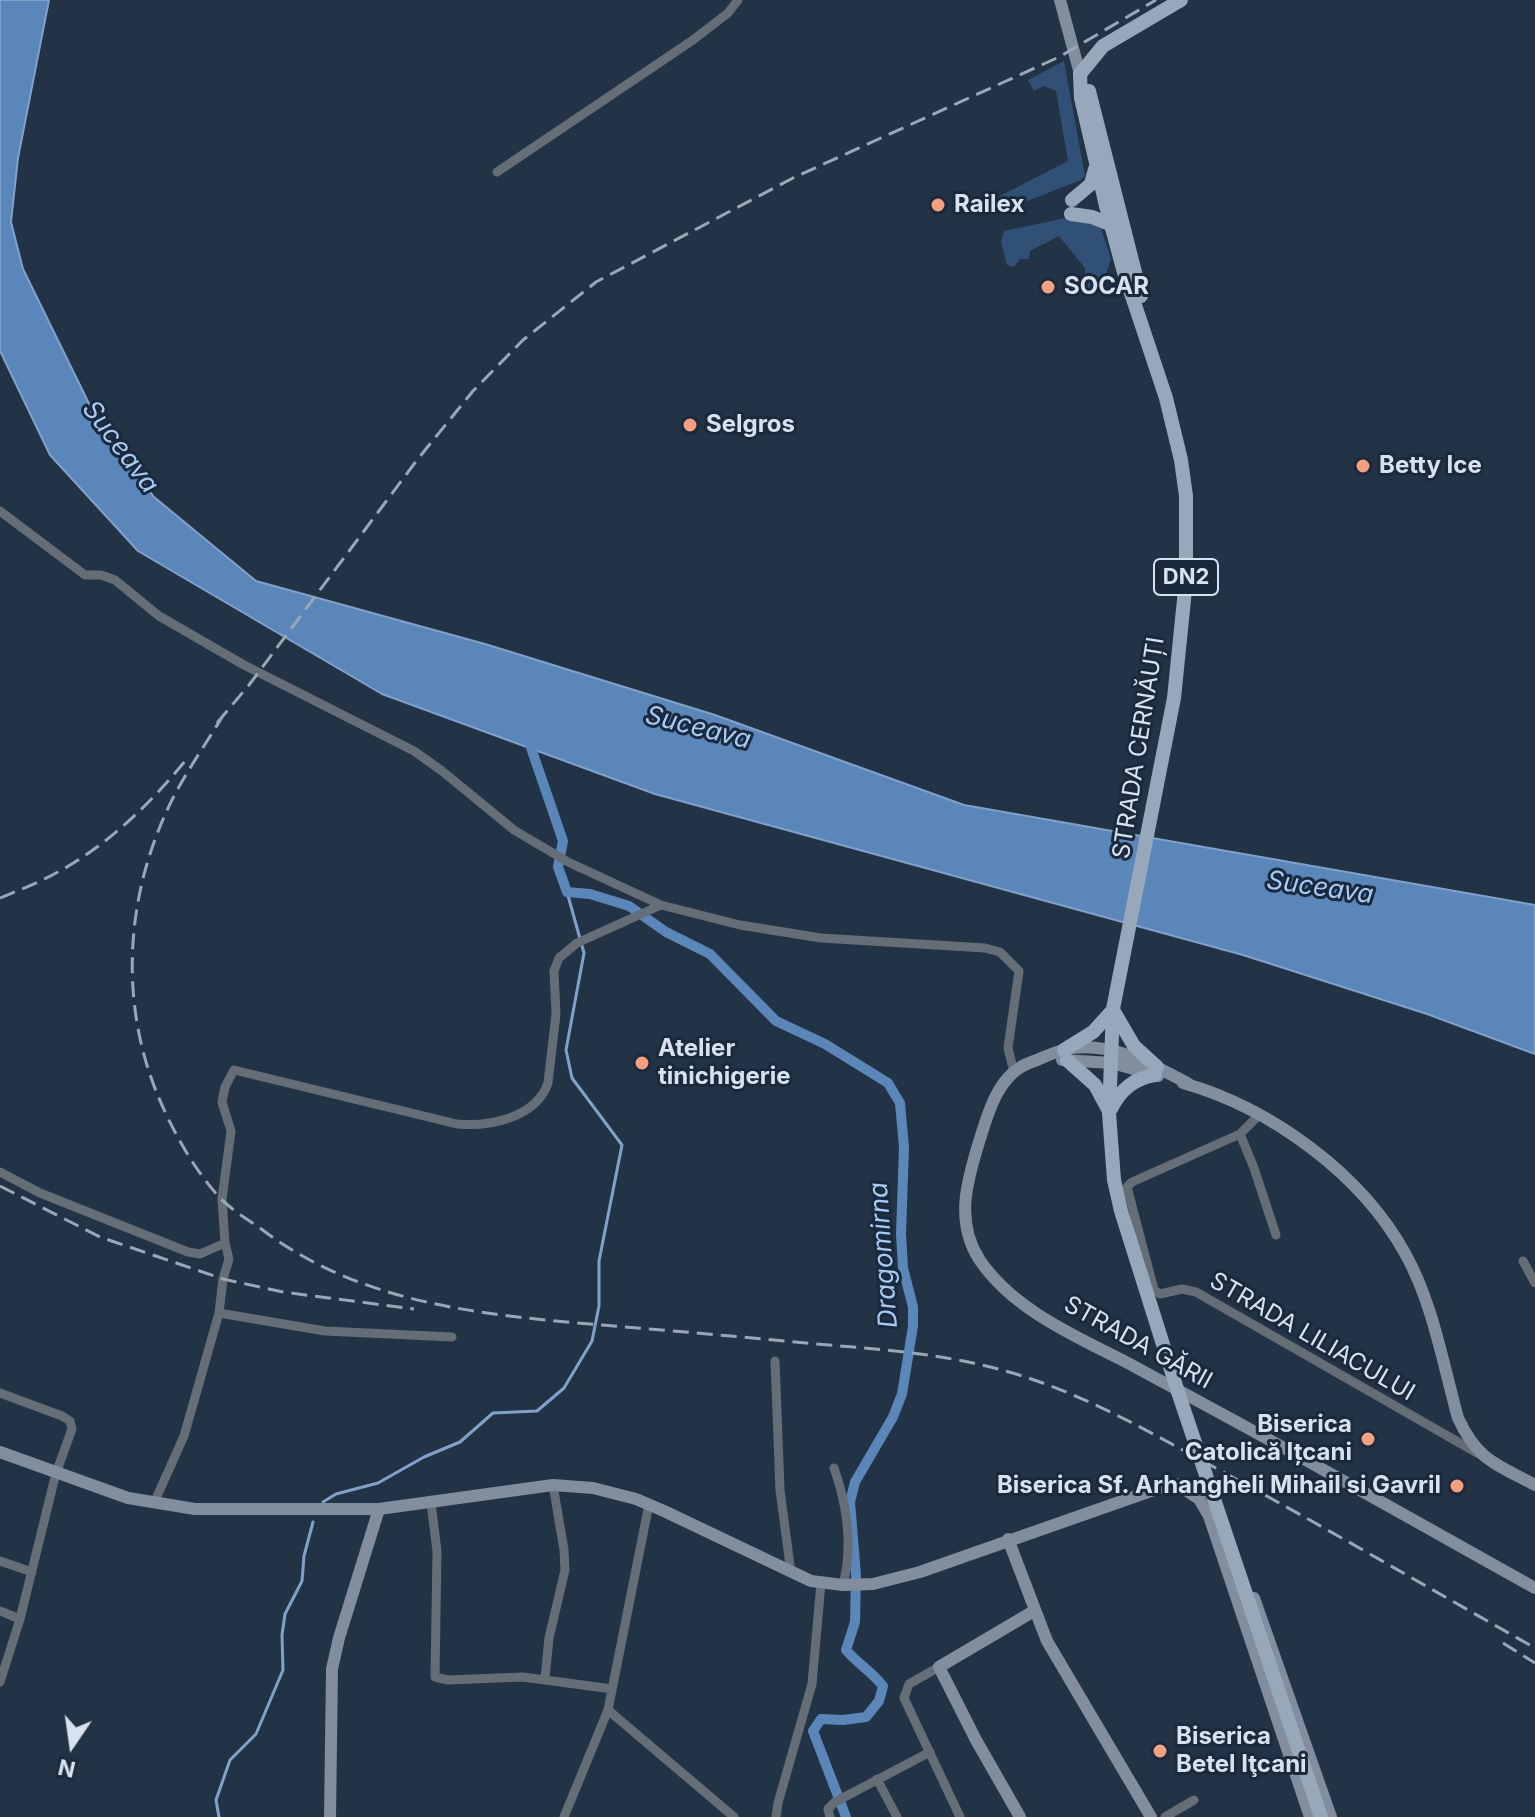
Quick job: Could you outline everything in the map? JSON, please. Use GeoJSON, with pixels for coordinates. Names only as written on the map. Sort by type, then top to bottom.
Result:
{"type":"FeatureCollection","features":[{"type":"Feature","properties":{"kind":"main road"},"geometry":{"type":"LineString","coordinates":[[1080,74],[1103,46],[1181,0]]}},
{"type":"Feature","properties":{"kind":"main road","name":"STRADA CERNĂUȚI"},"geometry":{"type":"LineString","coordinates":[[1080,74],[1081,98],[1123,269],[1166,398]]}},
{"type":"Feature","properties":{"kind":"main road","name":"STRADA CERNĂUȚI"},"geometry":{"type":"LineString","coordinates":[[1080,74],[1089,91],[1159,360],[1185,486],[1186,580],[1178,670],[1164,756],[1113,1009]]}},
{"type":"Feature","properties":{"kind":"main road"},"geometry":{"type":"LineString","coordinates":[[1096,165],[1091,184],[1071,207],[1112,225]]}},
{"type":"Feature","properties":{"kind":"main road"},"geometry":{"type":"LineString","coordinates":[[1113,1009],[1134,1046],[1156,1071],[1131,1084],[1115,1100],[1109,1113],[1095,1085],[1065,1055],[1100,1027],[1113,1009]]}},
{"type":"Feature","properties":{"kind":"main road","name":"DN2"},"geometry":{"type":"LineString","coordinates":[[1113,1009],[1109,1113],[1114,1180],[1121,1211],[1321,1817]]}},
{"type":"Feature","properties":{"kind":"street"},"geometry":{"type":"LineString","coordinates":[[497,172],[701,35],[728,13],[738,0]]}},
{"type":"Feature","properties":{"kind":"street","name":"STRADA CERNĂUȚI"},"geometry":{"type":"LineString","coordinates":[[1060,0],[1080,74]]}},
{"type":"Feature","properties":{"kind":"street"},"geometry":{"type":"LineString","coordinates":[[0,511],[85,575],[101,575],[115,580],[159,616],[244,665],[414,751],[514,830],[568,862],[661,905],[740,925],[821,938],[970,947],[1000,952],[1019,971],[1008,1048],[1014,1072],[1043,1058],[1065,1055],[1112,1057],[1189,1084],[1259,1115],[1297,1138],[1333,1165],[1367,1201],[1406,1254],[1430,1316],[1458,1418],[1482,1456],[1535,1485]]}},
{"type":"Feature","properties":{"kind":"street"},"geometry":{"type":"LineString","coordinates":[[154,1503],[184,1436],[219,1313],[229,1259],[222,1199],[231,1131],[228,1115],[222,1108],[225,1087],[234,1070],[457,1124],[480,1126],[508,1118],[533,1105],[545,1091],[556,1014],[554,971],[559,958],[582,941],[661,905]]}},
{"type":"Feature","properties":{"kind":"street","name":"STRADA GĂRII"},"geometry":{"type":"LineString","coordinates":[[1014,1072],[1004,1081],[990,1109],[965,1194],[969,1238],[995,1280],[1034,1311],[1075,1336],[1300,1456],[1535,1588]]}},
{"type":"Feature","properties":{"kind":"street","name":"STRADA LILIACULUI"},"geometry":{"type":"LineString","coordinates":[[1259,1115],[1240,1134],[1132,1182],[1127,1187],[1154,1290],[1160,1294],[1182,1289],[1196,1292],[1482,1456]]}},
{"type":"Feature","properties":{"kind":"street"},"geometry":{"type":"LineString","coordinates":[[1240,1134],[1276,1235]]}},
{"type":"Feature","properties":{"kind":"street"},"geometry":{"type":"LineString","coordinates":[[0,1172],[40,1193],[188,1252],[200,1254],[225,1243]]}},
{"type":"Feature","properties":{"kind":"street"},"geometry":{"type":"LineString","coordinates":[[1523,1261],[1535,1283]]}},
{"type":"Feature","properties":{"kind":"street"},"geometry":{"type":"LineString","coordinates":[[219,1313],[325,1331],[452,1337]]}},
{"type":"Feature","properties":{"kind":"street"},"geometry":{"type":"LineString","coordinates":[[775,1361],[780,1490],[791,1573]]}},
{"type":"Feature","properties":{"kind":"street"},"geometry":{"type":"LineString","coordinates":[[0,1393],[70,1421],[72,1429],[56,1473],[20,1619],[0,1682]]}},
{"type":"Feature","properties":{"kind":"street"},"geometry":{"type":"LineString","coordinates":[[0,1452],[115,1494],[154,1503],[231,1511],[379,1509],[553,1485],[593,1488],[649,1504],[791,1573],[821,1583],[846,1585],[864,1585],[920,1572],[1168,1485],[1180,1483],[1204,1489],[1215,1495],[1222,1507],[1331,1817]]}},
{"type":"Feature","properties":{"kind":"street"},"geometry":{"type":"LineString","coordinates":[[834,1468],[847,1508],[849,1559],[846,1585]]}},
{"type":"Feature","properties":{"kind":"street"},"geometry":{"type":"LineString","coordinates":[[545,1678],[549,1638],[565,1570],[553,1485]]}},
{"type":"Feature","properties":{"kind":"street"},"geometry":{"type":"LineString","coordinates":[[1168,1485],[1193,1493],[1209,1516],[1310,1817]]}},
{"type":"Feature","properties":{"kind":"street"},"geometry":{"type":"LineString","coordinates":[[431,1503],[437,1551],[435,1677],[448,1680],[545,1678],[612,1689]]}},
{"type":"Feature","properties":{"kind":"street"},"geometry":{"type":"LineString","coordinates":[[564,1817],[608,1710],[649,1504]]}},
{"type":"Feature","properties":{"kind":"street"},"geometry":{"type":"LineString","coordinates":[[330,1817],[332,1669],[379,1509]]}},
{"type":"Feature","properties":{"kind":"street"},"geometry":{"type":"LineString","coordinates":[[1008,1539],[1034,1611],[1074,1689],[1151,1817]]}},
{"type":"Feature","properties":{"kind":"street"},"geometry":{"type":"LineString","coordinates":[[0,1561],[32,1572]]}},
{"type":"Feature","properties":{"kind":"street"},"geometry":{"type":"LineString","coordinates":[[776,1817],[812,1684],[821,1583]]}},
{"type":"Feature","properties":{"kind":"street"},"geometry":{"type":"LineString","coordinates":[[0,1611],[20,1619]]}},
{"type":"Feature","properties":{"kind":"street"},"geometry":{"type":"LineString","coordinates":[[960,1817],[904,1698],[909,1684],[1034,1611]]}},
{"type":"Feature","properties":{"kind":"street"},"geometry":{"type":"LineString","coordinates":[[939,1667],[1020,1817]]}},
{"type":"Feature","properties":{"kind":"street"},"geometry":{"type":"LineString","coordinates":[[608,1710],[734,1817]]}},
{"type":"Feature","properties":{"kind":"street"},"geometry":{"type":"LineString","coordinates":[[830,1817],[828,1809],[835,1802],[930,1752]]}},
{"type":"Feature","properties":{"kind":"street"},"geometry":{"type":"LineString","coordinates":[[877,1779],[897,1817]]}},
{"type":"Feature","properties":{"kind":"street"},"geometry":{"type":"LineString","coordinates":[[1165,1817],[1194,1800]]}},
{"type":"Feature","properties":{"kind":"shaded area"},"geometry":{"type":"Polygon","coordinates":[[[1064,61],[1085,176],[1007,209],[998,207],[994,199],[1068,161],[1056,91],[1043,86],[1034,91],[1028,80],[1064,61]]]}},
{"type":"Feature","properties":{"kind":"shaded area"},"geometry":{"type":"Polygon","coordinates":[[[1065,218],[1100,225],[1111,259],[1100,291],[1094,295],[1085,292],[1085,268],[1059,236],[1030,251],[1029,259],[1020,259],[1014,267],[1007,265],[1001,242],[1004,231],[1065,218]]]}},
{"type":"Feature","properties":{"kind":"water","name":"Suceava"},"geometry":{"type":"Polygon","coordinates":[[[0,0],[49,0],[18,158],[11,222],[23,269],[100,426],[154,497],[256,581],[485,644],[715,715],[964,805],[1535,905],[1535,1054],[1427,1014],[1243,955],[655,794],[382,694],[138,551],[50,455],[0,351],[0,0]]]}},
{"type":"Feature","properties":{"kind":"waterway","name":"Dragomirna"},"geometry":{"type":"LineString","coordinates":[[528,739],[563,841],[558,867],[567,892],[590,894],[629,906],[666,932],[710,954],[776,1021],[825,1044],[888,1083],[900,1103],[904,1147],[901,1234],[903,1268],[913,1307],[913,1326],[902,1394],[893,1417],[855,1482],[850,1502],[856,1575],[855,1622],[846,1650],[883,1686],[879,1701],[866,1717],[821,1719],[813,1731],[846,1817]]}},
{"type":"Feature","properties":{"kind":"waterway"},"geometry":{"type":"LineString","coordinates":[[323,1502],[336,1494],[378,1483],[424,1457],[460,1442],[493,1413],[537,1411],[564,1388],[592,1341],[599,1306],[599,1261],[622,1145],[572,1078],[566,1050],[584,953],[567,892]]}},
{"type":"Feature","properties":{"kind":"waterway"},"geometry":{"type":"LineString","coordinates":[[219,1817],[216,1800],[230,1760],[256,1734],[283,1670],[285,1614],[302,1581],[304,1556],[313,1522]]}},
{"type":"Feature","properties":{"kind":"railway"},"geometry":{"type":"LineString","coordinates":[[217,723],[473,391],[523,340],[596,282],[793,178],[1059,57],[1156,0]]}},
{"type":"Feature","properties":{"kind":"railway"},"geometry":{"type":"LineString","coordinates":[[224,714],[179,787],[158,833],[137,905],[133,980],[136,1018],[144,1055],[162,1105],[201,1175],[221,1199],[240,1214],[298,1254],[338,1274],[423,1301],[467,1310],[557,1321],[913,1353],[985,1366],[1036,1381],[1088,1401],[1163,1439],[1535,1648]]}},
{"type":"Feature","properties":{"kind":"railway"},"geometry":{"type":"LineString","coordinates":[[0,898],[49,877],[93,850],[142,808],[186,760]]}},
{"type":"Feature","properties":{"kind":"railway"},"geometry":{"type":"LineString","coordinates":[[0,1186],[100,1237],[223,1279],[283,1292],[414,1309]]}},
{"type":"Feature","properties":{"kind":"railway"},"geometry":{"type":"LineString","coordinates":[[1503,1643],[1535,1663]]}},
{"type":"Feature","properties":{"kind":"place","name":"Railex"},"geometry":{"type":"Point","coordinates":[938,205]}},
{"type":"Feature","properties":{"kind":"place","name":"SOCAR"},"geometry":{"type":"Point","coordinates":[1048,287]}},
{"type":"Feature","properties":{"kind":"place","name":"Selgros"},"geometry":{"type":"Point","coordinates":[690,425]}},
{"type":"Feature","properties":{"kind":"place","name":"Betty Ice"},"geometry":{"type":"Point","coordinates":[1363,466]}},
{"type":"Feature","properties":{"kind":"place","name":"Atelier tinichigerie"},"geometry":{"type":"Point","coordinates":[642,1063]}},
{"type":"Feature","properties":{"kind":"place","name":"Biserica Catolică Ițcani"},"geometry":{"type":"Point","coordinates":[1368,1439]}},
{"type":"Feature","properties":{"kind":"place","name":"Biserica Sf. Arhangheli Mihail si Gavril"},"geometry":{"type":"Point","coordinates":[1457,1486]}},
{"type":"Feature","properties":{"kind":"place","name":"Biserica Betel Iţcani"},"geometry":{"type":"Point","coordinates":[1160,1751]}}]}
